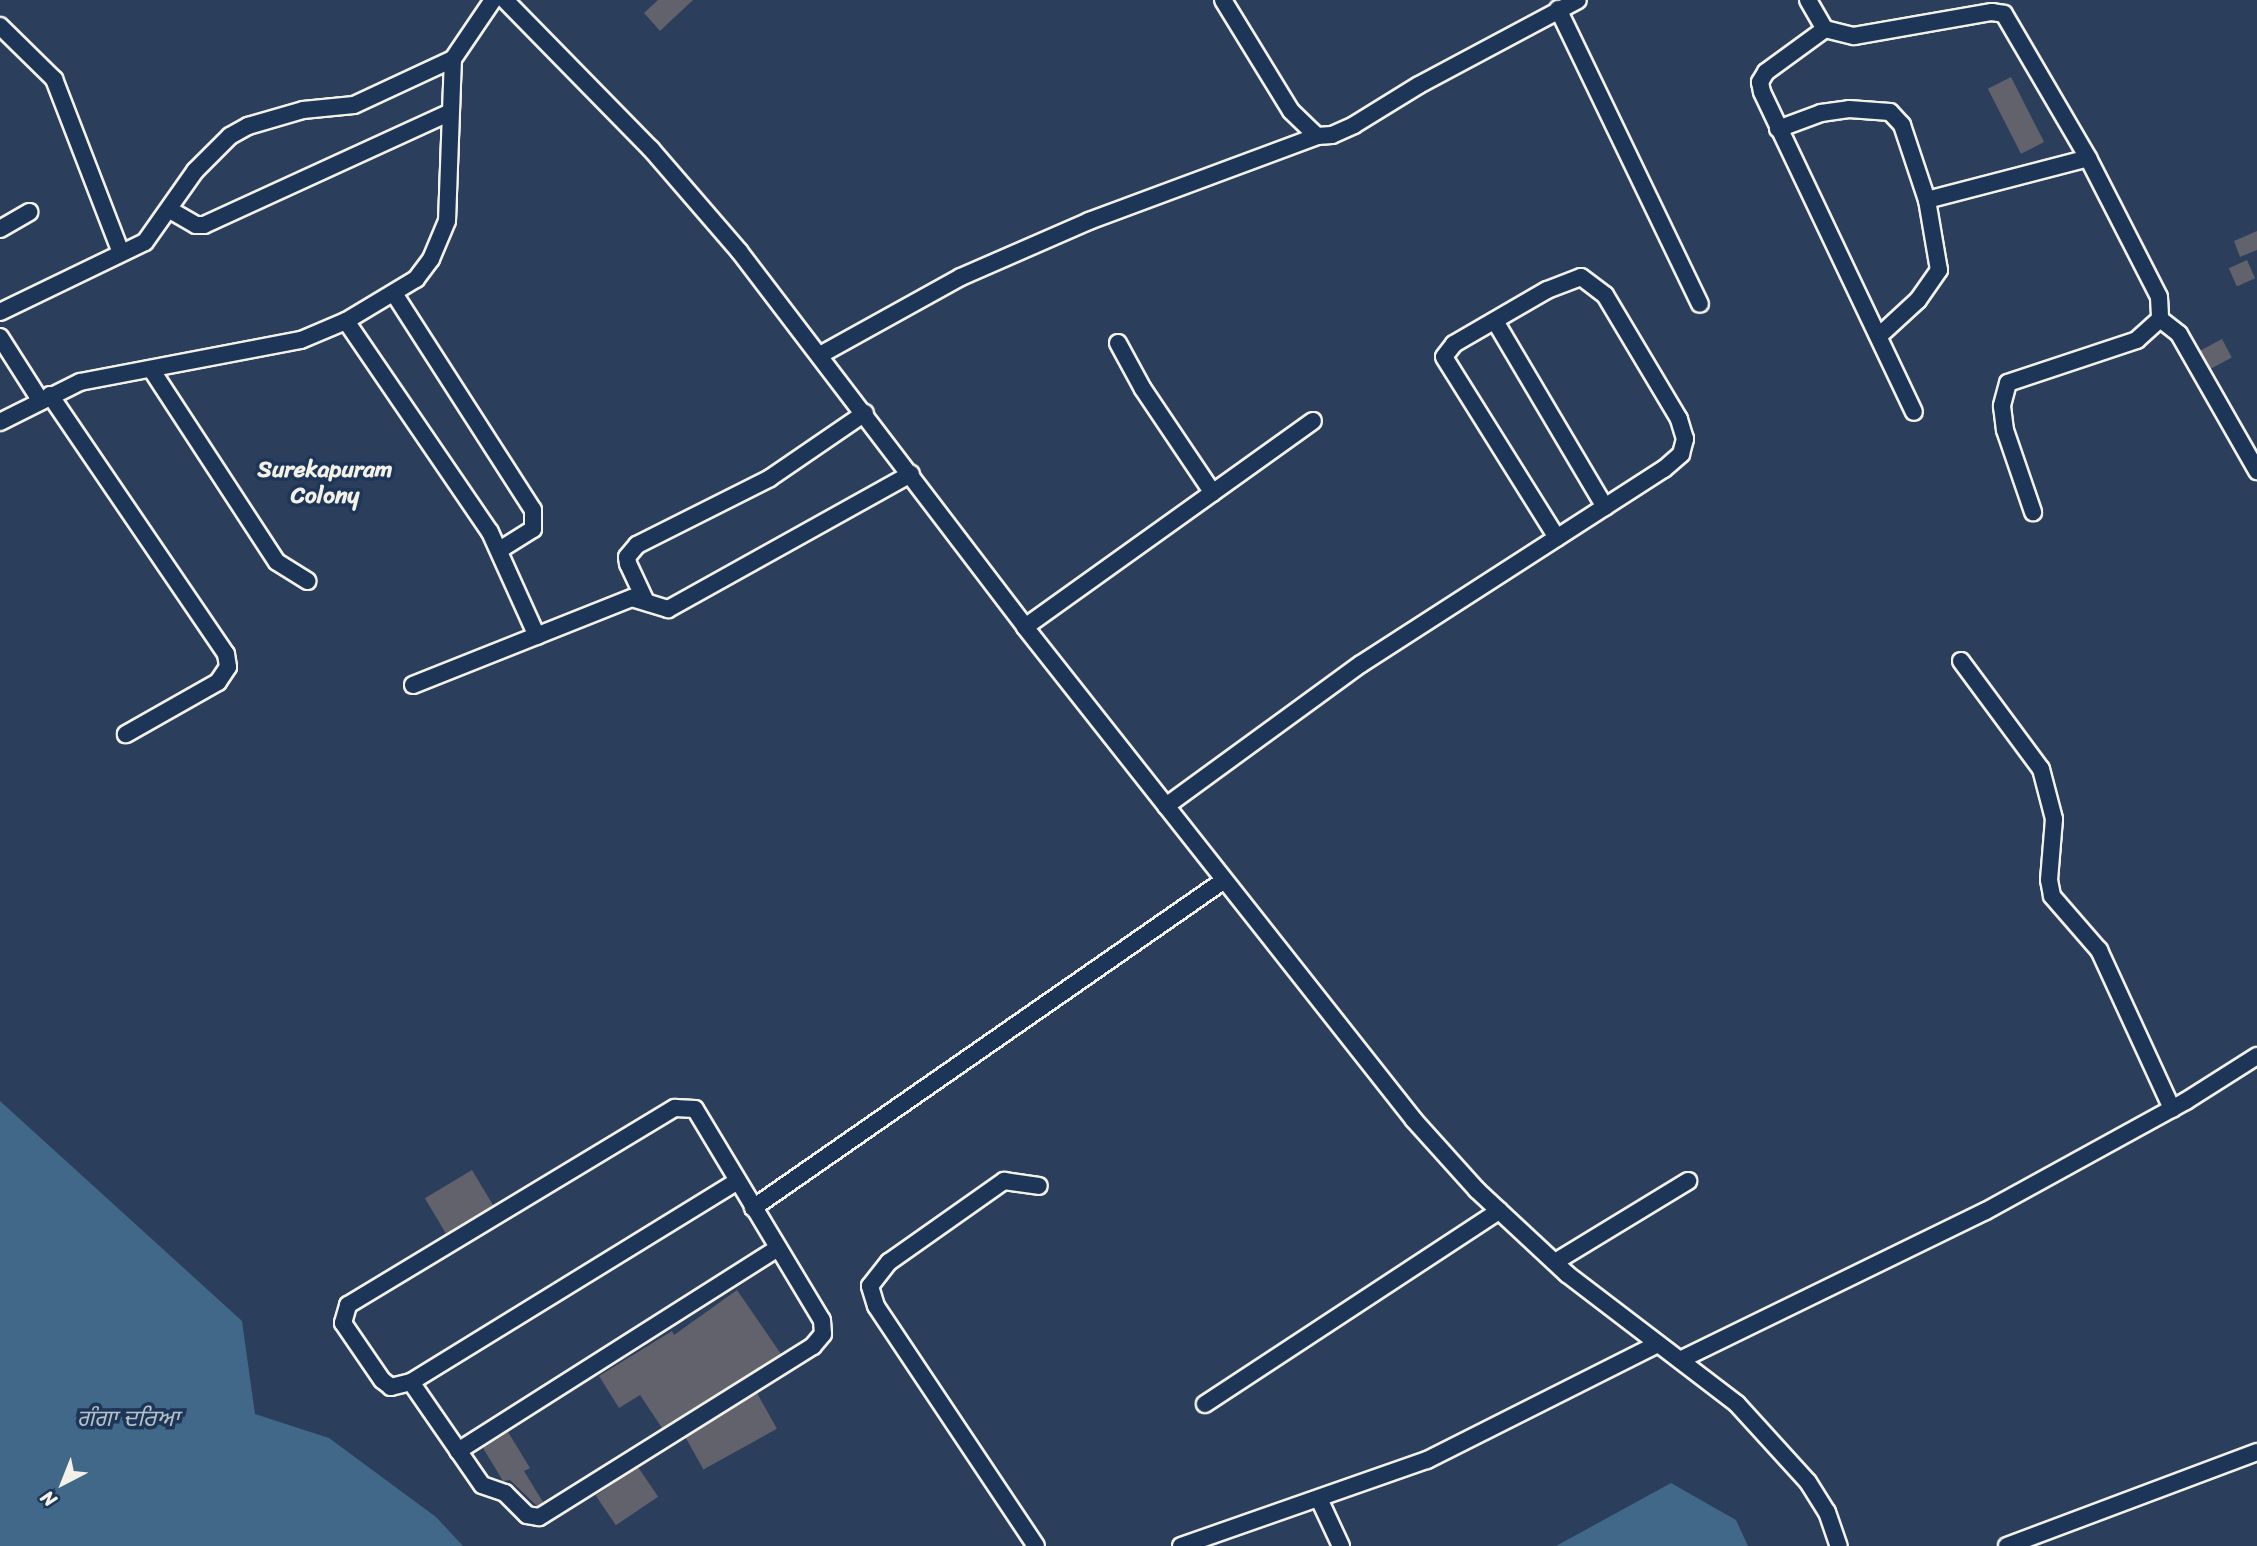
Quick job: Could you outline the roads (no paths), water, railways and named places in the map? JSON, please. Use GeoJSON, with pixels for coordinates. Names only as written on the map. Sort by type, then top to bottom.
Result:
{"type":"FeatureCollection","features":[{"type":"Feature","properties":{"kind":"street"},"geometry":{"type":"LineString","coordinates":[[0,422],[80,382],[301,340],[346,321],[395,295],[432,259],[444,231],[450,181],[449,113],[453,59],[493,0]]}},
{"type":"Feature","properties":{"kind":"street"},"geometry":{"type":"LineString","coordinates":[[505,0],[651,149],[820,355],[1025,627],[1414,1120],[1499,1211],[1555,1262],[1737,1404],[1808,1482],[1827,1512],[1839,1546]]}},
{"type":"Feature","properties":{"kind":"street"},"geometry":{"type":"LineString","coordinates":[[1223,0],[1291,111],[1317,136]]}},
{"type":"Feature","properties":{"kind":"street"},"geometry":{"type":"LineString","coordinates":[[820,355],[961,277],[1089,220],[1317,136],[1332,135],[1354,125],[1578,0]]}},
{"type":"Feature","properties":{"kind":"street"},"geometry":{"type":"LineString","coordinates":[[1808,0],[1825,29]]}},
{"type":"Feature","properties":{"kind":"street"},"geometry":{"type":"LineString","coordinates":[[1558,9],[1700,304]]}},
{"type":"Feature","properties":{"kind":"street"},"geometry":{"type":"LineString","coordinates":[[1914,412],[1778,129],[1760,82],[1780,60],[1825,29],[1871,35],[1992,12],[2004,15],[2088,158],[2159,297],[2160,319],[2179,334],[2257,471]]}},
{"type":"Feature","properties":{"kind":"street"},"geometry":{"type":"LineString","coordinates":[[0,26],[54,79],[121,253]]}},
{"type":"Feature","properties":{"kind":"street"},"geometry":{"type":"LineString","coordinates":[[0,312],[145,242],[213,151],[248,126],[303,110],[355,105],[453,59]]}},
{"type":"Feature","properties":{"kind":"street"},"geometry":{"type":"LineString","coordinates":[[1778,129],[1822,113],[1874,108],[1890,112],[1912,149],[1927,200],[1939,270],[1918,300],[1879,336]]}},
{"type":"Feature","properties":{"kind":"street"},"geometry":{"type":"LineString","coordinates":[[170,210],[196,225],[204,225],[449,113]]}},
{"type":"Feature","properties":{"kind":"street"},"geometry":{"type":"LineString","coordinates":[[1927,200],[2088,158]]}},
{"type":"Feature","properties":{"kind":"street"},"geometry":{"type":"LineString","coordinates":[[0,229],[29,212]]}},
{"type":"Feature","properties":{"kind":"street"},"geometry":{"type":"LineString","coordinates":[[1166,806],[1350,671],[1557,538],[1664,469],[1681,453],[1685,439],[1679,419],[1605,295],[1581,277],[1495,320],[1454,344],[1444,357],[1557,538]]}},
{"type":"Feature","properties":{"kind":"street"},"geometry":{"type":"LineString","coordinates":[[395,295],[533,510],[533,529],[499,550]]}},
{"type":"Feature","properties":{"kind":"street"},"geometry":{"type":"LineString","coordinates":[[2033,512],[2005,430],[2002,406],[2008,383],[2137,340],[2160,319]]}},
{"type":"Feature","properties":{"kind":"street"},"geometry":{"type":"LineString","coordinates":[[1495,320],[1605,507]]}},
{"type":"Feature","properties":{"kind":"street"},"geometry":{"type":"LineString","coordinates":[[346,321],[499,550],[537,636]]}},
{"type":"Feature","properties":{"kind":"street"},"geometry":{"type":"LineString","coordinates":[[0,337],[226,654],[228,667],[218,682],[125,734]]}},
{"type":"Feature","properties":{"kind":"street"},"geometry":{"type":"LineString","coordinates":[[1118,343],[1143,389],[1213,493]]}},
{"type":"Feature","properties":{"kind":"street"},"geometry":{"type":"LineString","coordinates":[[151,369],[277,562],[308,581]]}},
{"type":"Feature","properties":{"kind":"street"},"geometry":{"type":"LineString","coordinates":[[645,600],[628,564],[627,557],[637,545],[770,478],[865,412]]}},
{"type":"Feature","properties":{"kind":"street"},"geometry":{"type":"LineString","coordinates":[[1025,627],[1313,421]]}},
{"type":"Feature","properties":{"kind":"street"},"geometry":{"type":"LineString","coordinates":[[413,685],[632,598],[668,609],[911,474]]}},
{"type":"Feature","properties":{"kind":"street"},"geometry":{"type":"LineString","coordinates":[[1961,661],[2041,769],[2054,820],[2049,880],[2052,896],[2099,950],[2172,1109]]}},
{"type":"Feature","properties":{"kind":"street"},"geometry":{"type":"LineString","coordinates":[[753,1208],[1223,881]]}},
{"type":"Feature","properties":{"kind":"street"},"geometry":{"type":"LineString","coordinates":[[1680,1360],[1986,1210],[2172,1109],[2257,1056]]}},
{"type":"Feature","properties":{"kind":"street"},"geometry":{"type":"LineString","coordinates":[[411,1382],[482,1485],[509,1495],[535,1518],[813,1346],[823,1334],[822,1320],[735,1183],[699,1115],[681,1105],[355,1300],[344,1311],[343,1323],[382,1380],[391,1387],[411,1382],[735,1183]]}},
{"type":"Feature","properties":{"kind":"street"},"geometry":{"type":"LineString","coordinates":[[1036,1546],[876,1306],[870,1286],[889,1262],[993,1188],[1013,1181],[1039,1186]]}},
{"type":"Feature","properties":{"kind":"street"},"geometry":{"type":"LineString","coordinates":[[1555,1262],[1688,1181]]}},
{"type":"Feature","properties":{"kind":"street"},"geometry":{"type":"LineString","coordinates":[[1205,1404],[1499,1211]]}},
{"type":"Feature","properties":{"kind":"street"},"geometry":{"type":"LineString","coordinates":[[458,1451],[778,1248]]}},
{"type":"Feature","properties":{"kind":"street"},"geometry":{"type":"LineString","coordinates":[[1181,1546],[1320,1501],[1427,1460],[1658,1344]]}},
{"type":"Feature","properties":{"kind":"street"},"geometry":{"type":"LineString","coordinates":[[2007,1546],[2257,1452]]}},
{"type":"Feature","properties":{"kind":"street"},"geometry":{"type":"LineString","coordinates":[[1320,1501],[1341,1546]]}},
{"type":"Feature","properties":{"kind":"water","name":"ਗੰਗਾ ਦਰਿਆ"},"geometry":{"type":"Polygon","coordinates":[[[0,1101],[242,1321],[255,1414],[329,1438],[436,1517],[463,1546],[0,1546],[0,1101]]]}},
{"type":"Feature","properties":{"kind":"water"},"geometry":{"type":"Polygon","coordinates":[[[1671,1483],[1736,1520],[1748,1546],[1556,1546],[1671,1483]]]}},
{"type":"Feature","properties":{"kind":"district","name":"Surekapuram Colony"},"geometry":{"type":"Point","coordinates":[325,483]}}]}
